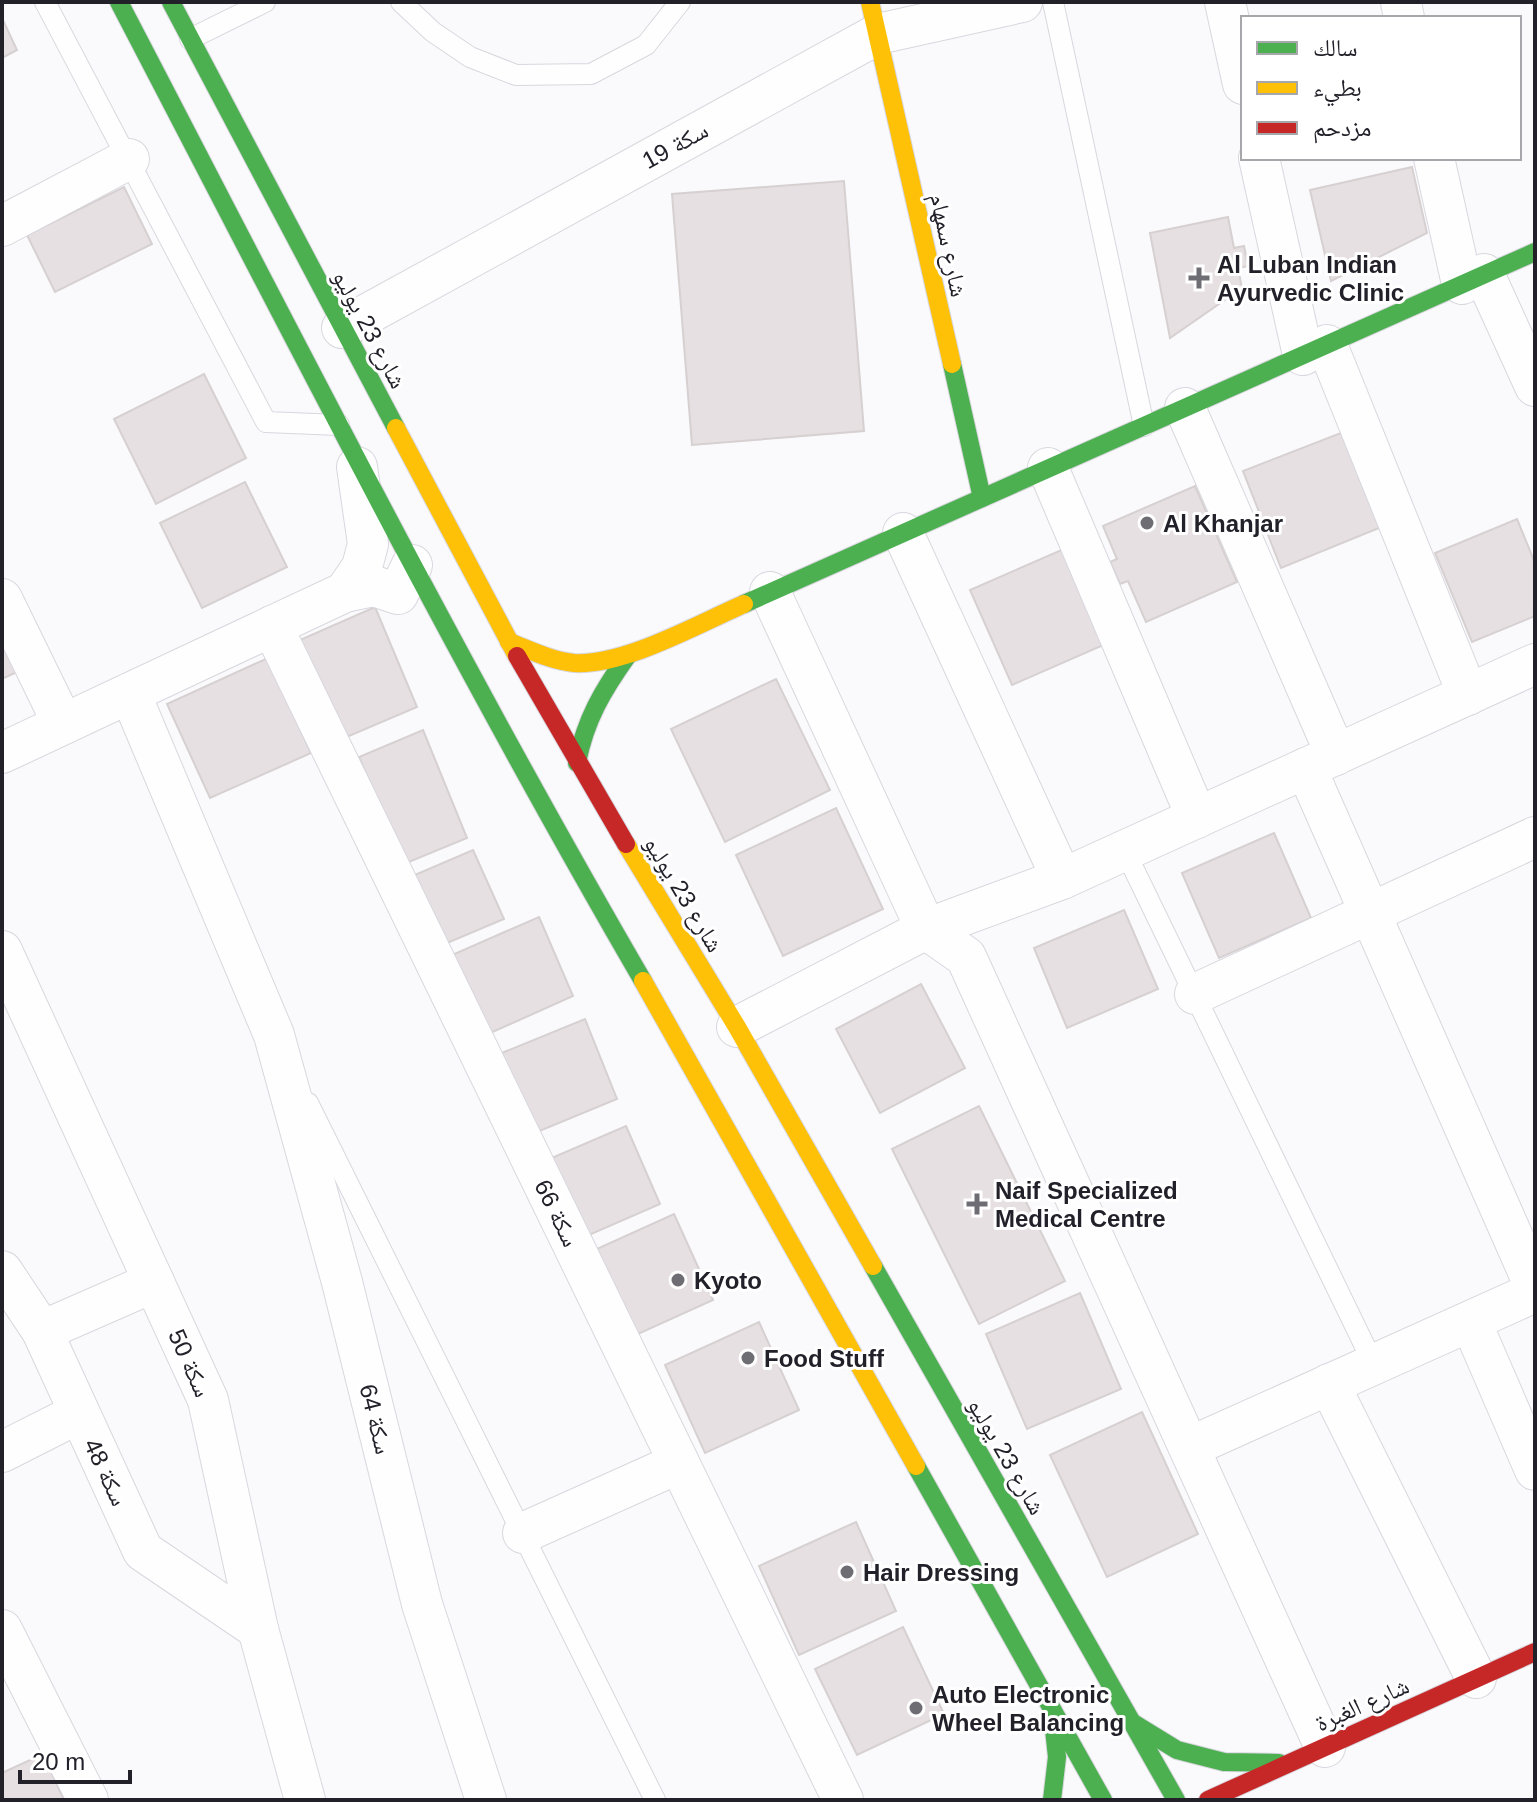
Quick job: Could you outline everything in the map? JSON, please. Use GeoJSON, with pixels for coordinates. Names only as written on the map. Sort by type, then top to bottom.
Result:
{"type":"FeatureCollection","features":[{"type":"Feature","properties":{"kind":"main road"},"geometry":{"type":"LineString","coordinates":[[119,2],[412,565],[578,869],[736,1142],[1103,1800]]}},
{"type":"Feature","properties":{"kind":"main road","name":"شارع 23 يوليو"},"geometry":{"type":"LineString","coordinates":[[171,2],[509,642],[577,763],[737,1027],[1176,1800]]}},
{"type":"Feature","properties":{"kind":"main road","name":"شارع سمهام"},"geometry":{"type":"LineString","coordinates":[[874,18],[982,498]]}},
{"type":"Feature","properties":{"kind":"main road"},"geometry":{"type":"LineString","coordinates":[[509,642],[551,658],[576,663],[628,655],[1535,252]]}},
{"type":"Feature","properties":{"kind":"main road"},"geometry":{"type":"LineString","coordinates":[[577,763],[582,734],[594,701],[628,655]]}},
{"type":"Feature","properties":{"kind":"main road","name":"شارع الغبرة"},"geometry":{"type":"LineString","coordinates":[[1208,1800],[1535,1652]]}},
{"type":"Feature","properties":{"kind":"main road"},"geometry":{"type":"LineString","coordinates":[[1052,1709],[1057,1757],[1052,1800]]}},
{"type":"Feature","properties":{"kind":"main road"},"geometry":{"type":"LineString","coordinates":[[1130,1721],[1177,1750],[1224,1762],[1307,1755]]}},
{"type":"Feature","properties":{"kind":"main road"},"geometry":{"type":"LineString","coordinates":[[1260,1800],[1307,1755]]}},
{"type":"Feature","properties":{"kind":"street","name":"سكة 19"},"geometry":{"type":"LineString","coordinates":[[342,328],[874,18],[1022,2]]}},
{"type":"Feature","properties":{"kind":"street"},"geometry":{"type":"LineString","coordinates":[[1225,2],[1241,75]]}},
{"type":"Feature","properties":{"kind":"street"},"geometry":{"type":"LineString","coordinates":[[2,226],[129,159]]}},
{"type":"Feature","properties":{"kind":"street"},"geometry":{"type":"LineString","coordinates":[[1260,160],[1315,350],[1468,695]]}},
{"type":"Feature","properties":{"kind":"street"},"geometry":{"type":"LineString","coordinates":[[1435,160],[1473,279],[1535,386]]}},
{"type":"Feature","properties":{"kind":"street"},"geometry":{"type":"LineString","coordinates":[[1185,408],[1321,762],[1370,913],[1535,1290],[1471,1322],[1190,1447]]}},
{"type":"Feature","properties":{"kind":"street"},"geometry":{"type":"LineString","coordinates":[[345,592],[362,567],[368,544],[348,441]]}},
{"type":"Feature","properties":{"kind":"street"},"geometry":{"type":"LineString","coordinates":[[1048,468],[1197,818]]}},
{"type":"Feature","properties":{"kind":"street"},"geometry":{"type":"LineString","coordinates":[[903,533],[1062,879]]}},
{"type":"Feature","properties":{"kind":"street"},"geometry":{"type":"LineString","coordinates":[[2,753],[345,592],[374,586],[398,594],[412,565]]}},
{"type":"Feature","properties":{"kind":"street"},"geometry":{"type":"LineString","coordinates":[[770,592],[926,929],[966,957],[1190,1447],[1307,1755]]}},
{"type":"Feature","properties":{"kind":"street"},"geometry":{"type":"LineString","coordinates":[[2,599],[63,724]]}},
{"type":"Feature","properties":{"kind":"street","name":"سكة 66"},"geometry":{"type":"LineString","coordinates":[[272,626],[843,1800]]}},
{"type":"Feature","properties":{"kind":"street"},"geometry":{"type":"LineString","coordinates":[[737,1027],[926,929],[1062,879],[1535,664]]}},
{"type":"Feature","properties":{"kind":"street","name":"سكة 64"},"geometry":{"type":"LineString","coordinates":[[130,693],[274,1035],[342,1282],[422,1604],[486,1800]]}},
{"type":"Feature","properties":{"kind":"street"},"geometry":{"type":"LineString","coordinates":[[1195,994],[1535,837]]}},
{"type":"Feature","properties":{"kind":"street","name":"سكة 50"},"geometry":{"type":"LineString","coordinates":[[2,951],[208,1400],[258,1629],[305,1800]]}},
{"type":"Feature","properties":{"kind":"street","name":"سكة 48"},"geometry":{"type":"LineString","coordinates":[[2,1271],[42,1331],[143,1551],[258,1629]]}},
{"type":"Feature","properties":{"kind":"street"},"geometry":{"type":"LineString","coordinates":[[42,1331],[154,1282]]}},
{"type":"Feature","properties":{"kind":"street"},"geometry":{"type":"LineString","coordinates":[[1471,1322],[1535,1470]]}},
{"type":"Feature","properties":{"kind":"street"},"geometry":{"type":"LineString","coordinates":[[1329,1384],[1476,1678]]}},
{"type":"Feature","properties":{"kind":"street"},"geometry":{"type":"LineString","coordinates":[[2,1452],[79,1413]]}},
{"type":"Feature","properties":{"kind":"street"},"geometry":{"type":"LineString","coordinates":[[523,1533],[679,1463]]}},
{"type":"Feature","properties":{"kind":"street"},"geometry":{"type":"LineString","coordinates":[[2,1630],[88,1800]]}},
{"type":"Feature","properties":{"kind":"lane"},"geometry":{"type":"LineString","coordinates":[[45,2],[266,422],[348,441]]}},
{"type":"Feature","properties":{"kind":"lane"},"geometry":{"type":"LineString","coordinates":[[190,39],[265,2]]}},
{"type":"Feature","properties":{"kind":"lane"},"geometry":{"type":"LineString","coordinates":[[401,2],[433,32],[470,57],[516,75],[591,74],[646,45],[680,2]]}},
{"type":"Feature","properties":{"kind":"lane"},"geometry":{"type":"LineString","coordinates":[[1053,2],[1144,426]]}},
{"type":"Feature","properties":{"kind":"lane"},"geometry":{"type":"LineString","coordinates":[[1125,851],[1374,1365]]}},
{"type":"Feature","properties":{"kind":"lane"},"geometry":{"type":"LineString","coordinates":[[274,1035],[655,1800]]}},
{"type":"Feature","properties":{"kind":"building"},"geometry":{"type":"Polygon","coordinates":[[[2,18],[17,50],[2,58],[2,18]]]}},
{"type":"Feature","properties":{"kind":"building"},"geometry":{"type":"Polygon","coordinates":[[[1412,167],[1427,233],[1331,281],[1310,190],[1412,167]]]}},
{"type":"Feature","properties":{"kind":"building"},"geometry":{"type":"Polygon","coordinates":[[[844,181],[864,431],[692,445],[672,194],[844,181]]]}},
{"type":"Feature","properties":{"kind":"building"},"geometry":{"type":"Polygon","coordinates":[[[124,187],[152,244],[55,292],[27,235],[124,187]]]}},
{"type":"Feature","properties":{"kind":"building","name":"Al Luban Indian Ayurvedic Clinic"},"geometry":{"type":"Polygon","coordinates":[[[1228,217],[1234,248],[1244,246],[1248,266],[1238,268],[1242,288],[1170,338],[1150,233],[1228,217]]]}},
{"type":"Feature","properties":{"kind":"building"},"geometry":{"type":"Polygon","coordinates":[[[204,374],[246,458],[156,504],[114,419],[204,374]]]}},
{"type":"Feature","properties":{"kind":"building"},"geometry":{"type":"Polygon","coordinates":[[[1346,431],[1384,526],[1281,568],[1243,471],[1346,431]]]}},
{"type":"Feature","properties":{"kind":"building"},"geometry":{"type":"Polygon","coordinates":[[[245,482],[287,567],[202,608],[160,523],[245,482]]]}},
{"type":"Feature","properties":{"kind":"building"},"geometry":{"type":"Polygon","coordinates":[[[1195,486],[1237,582],[1146,622],[1128,581],[1120,584],[1110,562],[1117,559],[1103,526],[1195,486]]]}},
{"type":"Feature","properties":{"kind":"building"},"geometry":{"type":"Polygon","coordinates":[[[1517,519],[1535,563],[1535,616],[1472,642],[1435,553],[1517,519]]]}},
{"type":"Feature","properties":{"kind":"building"},"geometry":{"type":"Polygon","coordinates":[[[1066,548],[1108,643],[1012,685],[970,590],[1066,548]]]}},
{"type":"Feature","properties":{"kind":"building"},"geometry":{"type":"Polygon","coordinates":[[[375,607],[417,707],[342,739],[300,640],[375,607]]]}},
{"type":"Feature","properties":{"kind":"building"},"geometry":{"type":"Polygon","coordinates":[[[2,635],[19,671],[2,679],[2,635]]]}},
{"type":"Feature","properties":{"kind":"building"},"geometry":{"type":"Polygon","coordinates":[[[268,658],[311,753],[210,798],[167,704],[268,658]]]}},
{"type":"Feature","properties":{"kind":"building"},"geometry":{"type":"Polygon","coordinates":[[[776,679],[830,790],[725,842],[671,729],[776,679]]]}},
{"type":"Feature","properties":{"kind":"building"},"geometry":{"type":"Polygon","coordinates":[[[423,730],[467,838],[404,864],[359,757],[423,730]]]}},
{"type":"Feature","properties":{"kind":"building"},"geometry":{"type":"Polygon","coordinates":[[[836,808],[883,909],[783,956],[736,855],[836,808]]]}},
{"type":"Feature","properties":{"kind":"building"},"geometry":{"type":"Polygon","coordinates":[[[1274,833],[1311,918],[1219,958],[1182,873],[1274,833]]]}},
{"type":"Feature","properties":{"kind":"building"},"geometry":{"type":"Polygon","coordinates":[[[473,850],[504,919],[440,946],[410,877],[473,850]]]}},
{"type":"Feature","properties":{"kind":"building"},"geometry":{"type":"Polygon","coordinates":[[[1124,910],[1158,989],[1067,1028],[1034,948],[1124,910]]]}},
{"type":"Feature","properties":{"kind":"building"},"geometry":{"type":"Polygon","coordinates":[[[539,917],[573,996],[477,1039],[443,959],[539,917]]]}},
{"type":"Feature","properties":{"kind":"building"},"geometry":{"type":"Polygon","coordinates":[[[921,984],[965,1068],[880,1113],[836,1029],[921,984]]]}},
{"type":"Feature","properties":{"kind":"building"},"geometry":{"type":"Polygon","coordinates":[[[585,1019],[617,1099],[525,1137],[492,1057],[585,1019]]]}},
{"type":"Feature","properties":{"kind":"building"},"geometry":{"type":"Polygon","coordinates":[[[979,1106],[1065,1281],[979,1324],[892,1149],[979,1106]]]}},
{"type":"Feature","properties":{"kind":"building"},"geometry":{"type":"Polygon","coordinates":[[[626,1126],[660,1204],[582,1238],[547,1160],[626,1126]]]}},
{"type":"Feature","properties":{"kind":"building"},"geometry":{"type":"Polygon","coordinates":[[[674,1214],[713,1300],[627,1339],[588,1253],[674,1214]]]}},
{"type":"Feature","properties":{"kind":"building"},"geometry":{"type":"Polygon","coordinates":[[[1080,1293],[1121,1389],[1027,1429],[986,1334],[1080,1293]]]}},
{"type":"Feature","properties":{"kind":"building"},"geometry":{"type":"Polygon","coordinates":[[[759,1322],[799,1410],[705,1453],[665,1365],[759,1322]]]}},
{"type":"Feature","properties":{"kind":"building"},"geometry":{"type":"Polygon","coordinates":[[[1142,1412],[1198,1534],[1107,1577],[1050,1455],[1142,1412]]]}},
{"type":"Feature","properties":{"kind":"building"},"geometry":{"type":"Polygon","coordinates":[[[856,1522],[896,1611],[799,1655],[759,1566],[856,1522]]]}},
{"type":"Feature","properties":{"kind":"building"},"geometry":{"type":"Polygon","coordinates":[[[903,1627],[944,1714],[857,1755],[815,1669],[903,1627]]]}},
{"type":"Feature","properties":{"kind":"building"},"geometry":{"type":"Polygon","coordinates":[[[43,1754],[64,1800],[2,1800],[2,1773],[43,1754]]]}},
{"type":"Feature","properties":{"kind":"traffic: fast"},"geometry":{"type":"LineString","coordinates":[[119,2],[441,617],[643,981]]}},
{"type":"Feature","properties":{"kind":"traffic: fast"},"geometry":{"type":"LineString","coordinates":[[171,2],[396,428]]}},
{"type":"Feature","properties":{"kind":"traffic: fast"},"geometry":{"type":"LineString","coordinates":[[744,604],[1535,252]]}},
{"type":"Feature","properties":{"kind":"traffic: fast"},"geometry":{"type":"LineString","coordinates":[[952,364],[982,498]]}},
{"type":"Feature","properties":{"kind":"traffic: fast"},"geometry":{"type":"LineString","coordinates":[[577,763],[596,706],[628,655]]}},
{"type":"Feature","properties":{"kind":"traffic: fast"},"geometry":{"type":"LineString","coordinates":[[873,1266],[1176,1800]]}},
{"type":"Feature","properties":{"kind":"traffic: fast"},"geometry":{"type":"LineString","coordinates":[[916,1466],[1103,1800]]}},
{"type":"Feature","properties":{"kind":"traffic: fast"},"geometry":{"type":"LineString","coordinates":[[1052,1800],[1057,1757],[1053,1720]]}},
{"type":"Feature","properties":{"kind":"traffic: fast"},"geometry":{"type":"LineString","coordinates":[[1133,1723],[1177,1750],[1224,1762],[1279,1763]]}},
{"type":"Feature","properties":{"kind":"traffic: slow"},"geometry":{"type":"LineString","coordinates":[[870,2],[952,364]]}},
{"type":"Feature","properties":{"kind":"traffic: slow"},"geometry":{"type":"LineString","coordinates":[[396,428],[517,656]]}},
{"type":"Feature","properties":{"kind":"traffic: slow"},"geometry":{"type":"LineString","coordinates":[[509,642],[558,660],[594,662],[638,651],[744,604]]}},
{"type":"Feature","properties":{"kind":"traffic: slow"},"geometry":{"type":"LineString","coordinates":[[626,844],[737,1027],[873,1266]]}},
{"type":"Feature","properties":{"kind":"traffic: slow"},"geometry":{"type":"LineString","coordinates":[[643,981],[916,1466]]}},
{"type":"Feature","properties":{"kind":"traffic: jam"},"geometry":{"type":"LineString","coordinates":[[517,656],[626,844]]}},
{"type":"Feature","properties":{"kind":"traffic: jam"},"geometry":{"type":"LineString","coordinates":[[1208,1800],[1535,1652]]}},
{"type":"Feature","properties":{"kind":"place","name":"Al Luban Indian Ayurvedic Clinic"},"geometry":{"type":"Point","coordinates":[1199,278]}},
{"type":"Feature","properties":{"kind":"place","name":"Al Khanjar"},"geometry":{"type":"Point","coordinates":[1147,523]}},
{"type":"Feature","properties":{"kind":"place","name":"Naif Specialized Medical Centre"},"geometry":{"type":"Point","coordinates":[977,1204]}},
{"type":"Feature","properties":{"kind":"place","name":"Kyoto"},"geometry":{"type":"Point","coordinates":[678,1280]}},
{"type":"Feature","properties":{"kind":"place","name":"Food Stuff"},"geometry":{"type":"Point","coordinates":[748,1358]}},
{"type":"Feature","properties":{"kind":"place","name":"Hair Dressing"},"geometry":{"type":"Point","coordinates":[847,1572]}},
{"type":"Feature","properties":{"kind":"place","name":"Auto Electronic Wheel Balancing"},"geometry":{"type":"Point","coordinates":[916,1708]}}]}
